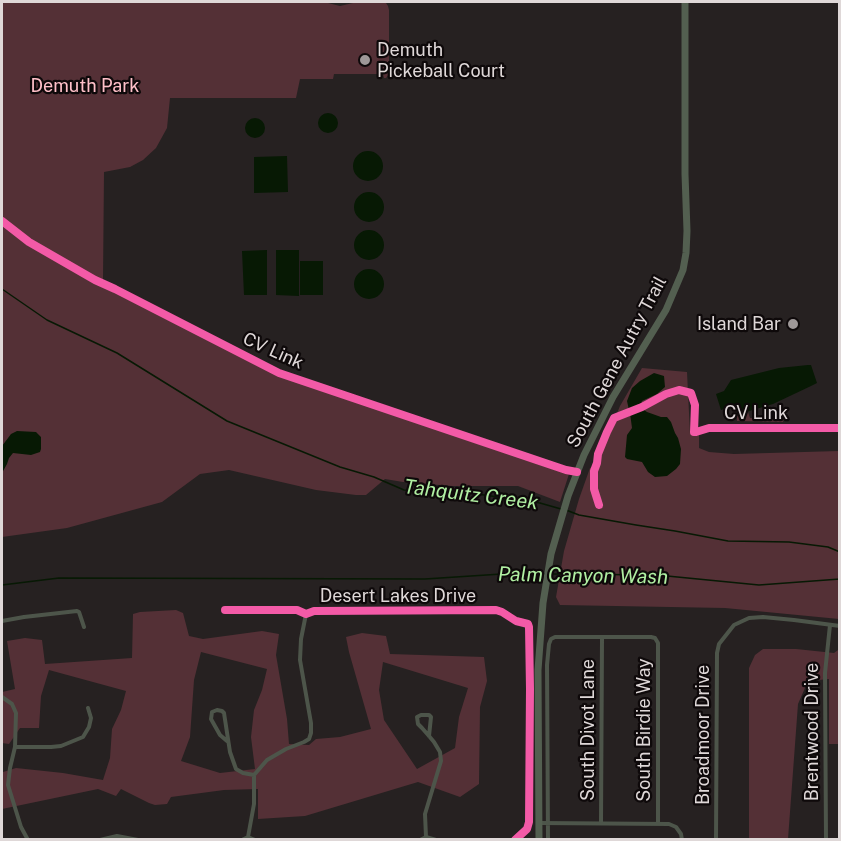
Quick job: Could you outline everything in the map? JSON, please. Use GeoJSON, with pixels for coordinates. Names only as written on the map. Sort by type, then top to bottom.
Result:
{"type":"FeatureCollection","features":[{"type":"Feature","properties":{"kind":"main road","name":"South Gene Autry Trail"},"geometry":{"type":"LineString","coordinates":[[539,840],[538,670],[543,603],[551,554],[575,475],[591,438],[666,310],[682,270],[687,231],[685,2]]}},
{"type":"Feature","properties":{"kind":"street","name":"Desert Lakes Drive"},"geometry":{"type":"LineString","coordinates":[[225,610],[297,610],[306,614],[314,610],[496,610],[516,621],[528,624],[530,627],[529,822],[527,829],[515,840]]}},
{"type":"Feature","properties":{"kind":"street"},"geometry":{"type":"LineString","coordinates":[[2,621],[77,611],[84,627]]}},
{"type":"Feature","properties":{"kind":"street"},"geometry":{"type":"LineString","coordinates":[[248,837],[254,804],[254,775],[267,760],[309,739],[311,733],[300,660],[306,614]]}},
{"type":"Feature","properties":{"kind":"street","name":"Broadmoor Drive"},"geometry":{"type":"LineString","coordinates":[[716,840],[717,653],[720,644],[734,625],[749,618],[763,617],[830,624]]}},
{"type":"Feature","properties":{"kind":"street"},"geometry":{"type":"LineString","coordinates":[[830,624],[840,626]]}},
{"type":"Feature","properties":{"kind":"street","name":"Brentwood Drive"},"geometry":{"type":"LineString","coordinates":[[826,840],[825,673],[830,624]]}},
{"type":"Feature","properties":{"kind":"street","name":"South Birdie Way"},"geometry":{"type":"LineString","coordinates":[[602,638],[651,637],[655,638],[658,643],[658,823]]}},
{"type":"Feature","properties":{"kind":"street"},"geometry":{"type":"LineString","coordinates":[[548,840],[547,665],[549,644],[551,639],[555,638],[602,638]]}},
{"type":"Feature","properties":{"kind":"street","name":"South Divot Lane"},"geometry":{"type":"LineString","coordinates":[[601,823],[602,638]]}},
{"type":"Feature","properties":{"kind":"street"},"geometry":{"type":"LineString","coordinates":[[2,697],[12,704],[16,713],[15,747],[8,780],[21,827],[28,840]]}},
{"type":"Feature","properties":{"kind":"street"},"geometry":{"type":"LineString","coordinates":[[15,747],[61,746],[83,737],[91,718],[88,708]]}},
{"type":"Feature","properties":{"kind":"street"},"geometry":{"type":"LineString","coordinates":[[227,741],[220,735],[211,719],[212,712],[217,710],[224,713],[227,741],[236,769],[254,775]]}},
{"type":"Feature","properties":{"kind":"street"},"geometry":{"type":"LineString","coordinates":[[426,837],[425,814],[441,760],[440,752],[418,724],[417,717],[421,715],[431,717],[429,736]]}},
{"type":"Feature","properties":{"kind":"street"},"geometry":{"type":"LineString","coordinates":[[2,768],[10,768]]}},
{"type":"Feature","properties":{"kind":"street"},"geometry":{"type":"LineString","coordinates":[[538,823],[669,824],[676,826],[682,840]]}},
{"type":"Feature","properties":{"kind":"street"},"geometry":{"type":"LineString","coordinates":[[100,840],[106,837],[138,840]]}},
{"type":"Feature","properties":{"kind":"street"},"geometry":{"type":"LineString","coordinates":[[242,840],[248,837],[255,840]]}},
{"type":"Feature","properties":{"kind":"street"},"geometry":{"type":"LineString","coordinates":[[420,840],[426,837],[436,840]]}},
{"type":"Feature","properties":{"kind":"green space","name":"Demuth Park"},"geometry":{"type":"Polygon","coordinates":[[[2,2],[246,2],[328,3],[340,6],[353,3],[386,3],[389,10],[389,74],[386,78],[383,74],[334,74],[333,79],[300,79],[296,98],[170,98],[167,128],[156,148],[143,160],[130,167],[104,172],[103,280],[270,366],[569,474],[560,502],[518,486],[452,486],[385,479],[366,495],[356,495],[316,490],[229,470],[200,474],[162,502],[67,528],[2,537],[2,2]]]}},
{"type":"Feature","properties":{"kind":"green space"},"geometry":{"type":"Polygon","coordinates":[[[642,368],[687,372],[690,433],[699,434],[699,448],[709,452],[734,454],[839,451],[839,619],[725,608],[560,605],[556,597],[564,551],[579,499],[590,468],[600,461],[600,454],[620,406],[642,368]]]}},
{"type":"Feature","properties":{"kind":"green space"},"geometry":{"type":"Polygon","coordinates":[[[748,412],[750,418],[760,418],[781,412],[785,414],[783,422],[737,421],[737,416],[748,412]]]}},
{"type":"Feature","properties":{"kind":"green space"},"geometry":{"type":"Polygon","coordinates":[[[176,610],[183,613],[189,636],[203,639],[262,631],[279,634],[276,655],[289,744],[309,745],[316,739],[340,737],[371,729],[346,637],[362,633],[386,636],[390,654],[484,657],[487,681],[480,707],[479,784],[460,797],[418,782],[305,816],[258,819],[258,789],[224,790],[171,797],[167,804],[155,805],[121,789],[116,796],[98,789],[2,809],[3,772],[16,768],[103,780],[110,758],[112,729],[121,710],[126,691],[49,670],[41,696],[39,728],[20,728],[9,744],[2,743],[2,692],[15,689],[7,641],[25,638],[42,640],[45,664],[132,658],[133,614],[176,610]],[[201,652],[194,680],[190,737],[181,761],[220,773],[255,769],[251,737],[254,710],[267,669],[201,652]],[[383,662],[379,690],[384,720],[417,769],[455,748],[459,717],[468,688],[383,662]]]}},
{"type":"Feature","properties":{"kind":"green space"},"geometry":{"type":"Polygon","coordinates":[[[763,649],[796,649],[834,653],[839,650],[839,744],[829,744],[829,679],[808,681],[798,704],[788,839],[749,839],[749,668],[755,655],[763,649]]]}},
{"type":"Feature","properties":{"kind":"shaded area"},"geometry":{"type":"Polygon","coordinates":[[[324,113],[332,113],[338,119],[338,127],[332,133],[324,133],[318,127],[318,119],[324,113]]]}},
{"type":"Feature","properties":{"kind":"shaded area"},"geometry":{"type":"Polygon","coordinates":[[[251,118],[259,118],[265,124],[265,132],[259,138],[251,138],[245,132],[245,124],[251,118]]]}},
{"type":"Feature","properties":{"kind":"shaded area"},"geometry":{"type":"Polygon","coordinates":[[[368,151],[379,155],[383,166],[379,177],[368,181],[357,177],[353,166],[357,155],[368,151]]]}},
{"type":"Feature","properties":{"kind":"shaded area"},"geometry":{"type":"Polygon","coordinates":[[[287,156],[288,192],[254,193],[254,157],[287,156]]]}},
{"type":"Feature","properties":{"kind":"shaded area"},"geometry":{"type":"Polygon","coordinates":[[[369,192],[380,196],[384,207],[380,218],[369,222],[358,218],[354,207],[358,196],[369,192]]]}},
{"type":"Feature","properties":{"kind":"shaded area"},"geometry":{"type":"Polygon","coordinates":[[[369,230],[380,234],[384,245],[380,256],[369,260],[358,256],[354,245],[358,234],[369,230]]]}},
{"type":"Feature","properties":{"kind":"shaded area"},"geometry":{"type":"Polygon","coordinates":[[[267,250],[267,295],[244,295],[242,251],[267,250]]]}},
{"type":"Feature","properties":{"kind":"shaded area"},"geometry":{"type":"Polygon","coordinates":[[[276,250],[299,250],[299,296],[276,295],[276,250]]]}},
{"type":"Feature","properties":{"kind":"shaded area"},"geometry":{"type":"Polygon","coordinates":[[[300,261],[323,261],[323,295],[300,295],[300,261]]]}},
{"type":"Feature","properties":{"kind":"shaded area"},"geometry":{"type":"Polygon","coordinates":[[[369,269],[380,273],[384,284],[380,295],[369,299],[358,295],[354,284],[358,273],[369,269]]]}},
{"type":"Feature","properties":{"kind":"shaded area"},"geometry":{"type":"Polygon","coordinates":[[[811,365],[817,383],[773,404],[739,414],[730,407],[721,410],[716,394],[724,391],[731,380],[779,368],[811,365]]]}},
{"type":"Feature","properties":{"kind":"shaded area"},"geometry":{"type":"Polygon","coordinates":[[[654,373],[664,376],[665,387],[657,394],[642,401],[640,406],[629,410],[627,401],[632,388],[654,373]]]}},
{"type":"Feature","properties":{"kind":"shaded area"},"geometry":{"type":"Polygon","coordinates":[[[641,408],[661,417],[667,417],[678,438],[681,449],[680,464],[667,476],[655,477],[648,472],[642,462],[625,457],[627,435],[632,428],[630,413],[641,408]]]}},
{"type":"Feature","properties":{"kind":"shaded area"},"geometry":{"type":"Polygon","coordinates":[[[17,431],[36,432],[41,437],[40,452],[31,455],[13,453],[2,473],[2,446],[11,434],[17,431]]]}},
{"type":"Feature","properties":{"kind":"waterway","name":"Tahquitz Creek"},"geometry":{"type":"LineString","coordinates":[[2,289],[47,320],[117,353],[227,421],[340,467],[374,477],[404,490],[470,493],[540,503],[561,509]]}},
{"type":"Feature","properties":{"kind":"waterway","name":"Tahquitz Creek"},"geometry":{"type":"LineString","coordinates":[[566,510],[579,515],[728,541],[789,542],[828,547],[840,552]]}},
{"type":"Feature","properties":{"kind":"waterway","name":"Palm Canyon Wash"},"geometry":{"type":"LineString","coordinates":[[2,585],[59,578],[425,579],[517,573],[546,574]]}},
{"type":"Feature","properties":{"kind":"waterway","name":"Palm Canyon Wash"},"geometry":{"type":"LineString","coordinates":[[551,574],[657,575],[759,585],[840,579]]}},
{"type":"Feature","properties":{"kind":"cycle path","name":"CV Link"},"geometry":{"type":"LineString","coordinates":[[2,221],[29,242],[95,280],[279,373],[577,472]]}},
{"type":"Feature","properties":{"kind":"cycle path","name":"CV Link"},"geometry":{"type":"LineString","coordinates":[[599,505],[594,489],[594,471],[598,454],[614,418],[666,394],[679,390],[691,393],[695,405],[694,432],[709,428],[840,428]]}},
{"type":"Feature","properties":{"kind":"cycle path"},"geometry":{"type":"LineString","coordinates":[[225,610],[297,610],[306,614],[314,611],[496,610],[516,621],[528,624],[529,822],[527,829],[515,840]]}},
{"type":"Feature","properties":{"kind":"place","name":"Demuth Pickeball Court"},"geometry":{"type":"Point","coordinates":[365,60]}},
{"type":"Feature","properties":{"kind":"place","name":"Island Bar"},"geometry":{"type":"Point","coordinates":[793,324]}}]}
